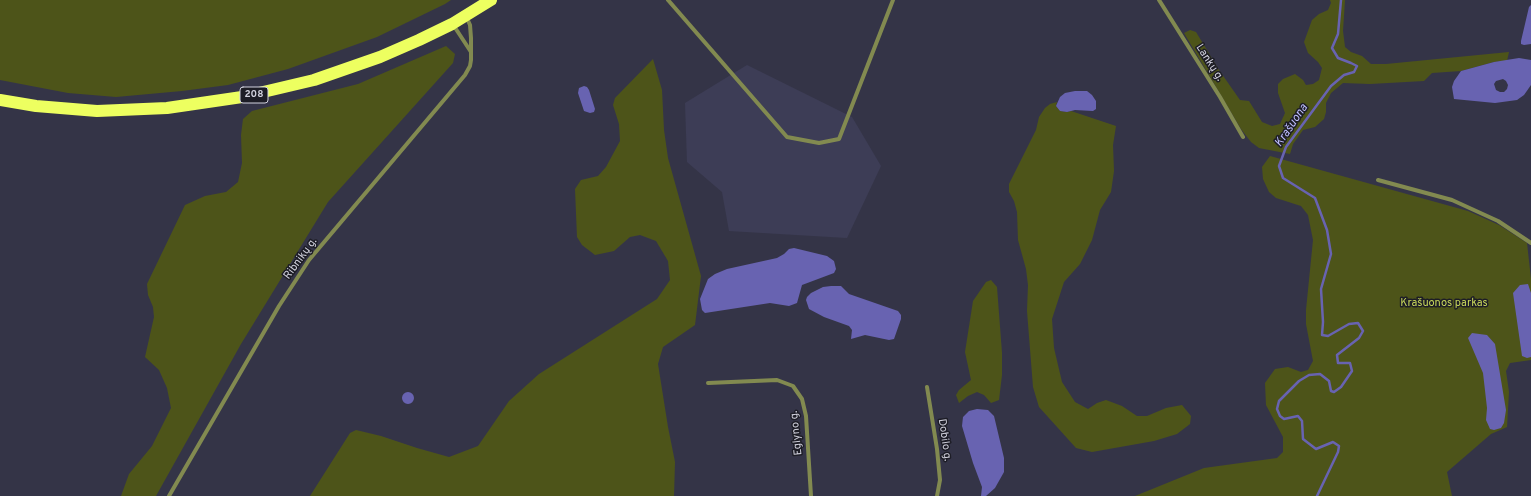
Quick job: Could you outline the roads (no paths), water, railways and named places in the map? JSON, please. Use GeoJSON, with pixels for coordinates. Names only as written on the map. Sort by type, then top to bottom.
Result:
{"type":"FeatureCollection","features":[{"type":"Feature","properties":{"kind":"highway","name":"208"},"geometry":{"type":"LineString","coordinates":[[0,100],[36,106],[97,111],[167,108],[234,99],[277,90],[345,70],[419,40],[452,24],[491,0]]}},
{"type":"Feature","properties":{"kind":"street"},"geometry":{"type":"LineString","coordinates":[[668,0],[787,137],[820,143],[839,139],[892,0]]}},
{"type":"Feature","properties":{"kind":"street","name":"Lankų g."},"geometry":{"type":"LineString","coordinates":[[1159,0],[1220,97],[1243,137]]}},
{"type":"Feature","properties":{"kind":"street","name":"Ribnikų g."},"geometry":{"type":"LineString","coordinates":[[170,496],[279,306],[309,260],[465,75],[470,66],[471,52],[470,25],[466,16]]}},
{"type":"Feature","properties":{"kind":"street"},"geometry":{"type":"LineString","coordinates":[[452,24],[471,52]]}},
{"type":"Feature","properties":{"kind":"street"},"geometry":{"type":"LineString","coordinates":[[1378,180],[1452,200],[1498,221],[1531,243]]}},
{"type":"Feature","properties":{"kind":"street","name":"Eglyno g."},"geometry":{"type":"LineString","coordinates":[[708,382],[778,380],[793,386],[802,399],[806,416],[811,496]]}},
{"type":"Feature","properties":{"kind":"street","name":"Dobilo g."},"geometry":{"type":"LineString","coordinates":[[927,387],[937,449],[940,480],[937,496]]}},
{"type":"Feature","properties":{"kind":"waterway","name":"Krašuona"},"geometry":{"type":"LineString","coordinates":[[1317,496],[1338,452],[1339,446],[1333,442],[1316,449],[1303,439],[1302,421],[1298,416],[1284,419],[1280,416],[1277,409],[1279,401],[1299,381],[1309,375],[1320,374],[1329,381],[1331,391],[1334,392],[1341,387],[1352,371],[1350,363],[1338,363],[1337,355],[1359,338],[1363,331],[1358,323],[1349,324],[1328,336],[1322,335],[1323,322],[1321,289],[1331,254],[1327,230],[1315,198],[1283,178],[1279,166],[1286,147],[1331,86],[1344,75],[1354,72],[1357,66],[1338,58],[1332,48],[1338,34],[1341,0]]}},
{"type":"Feature","properties":{"kind":"park label","name":"Krašuonos parkas"},"geometry":{"type":"Point","coordinates":[1444,304]}}]}
